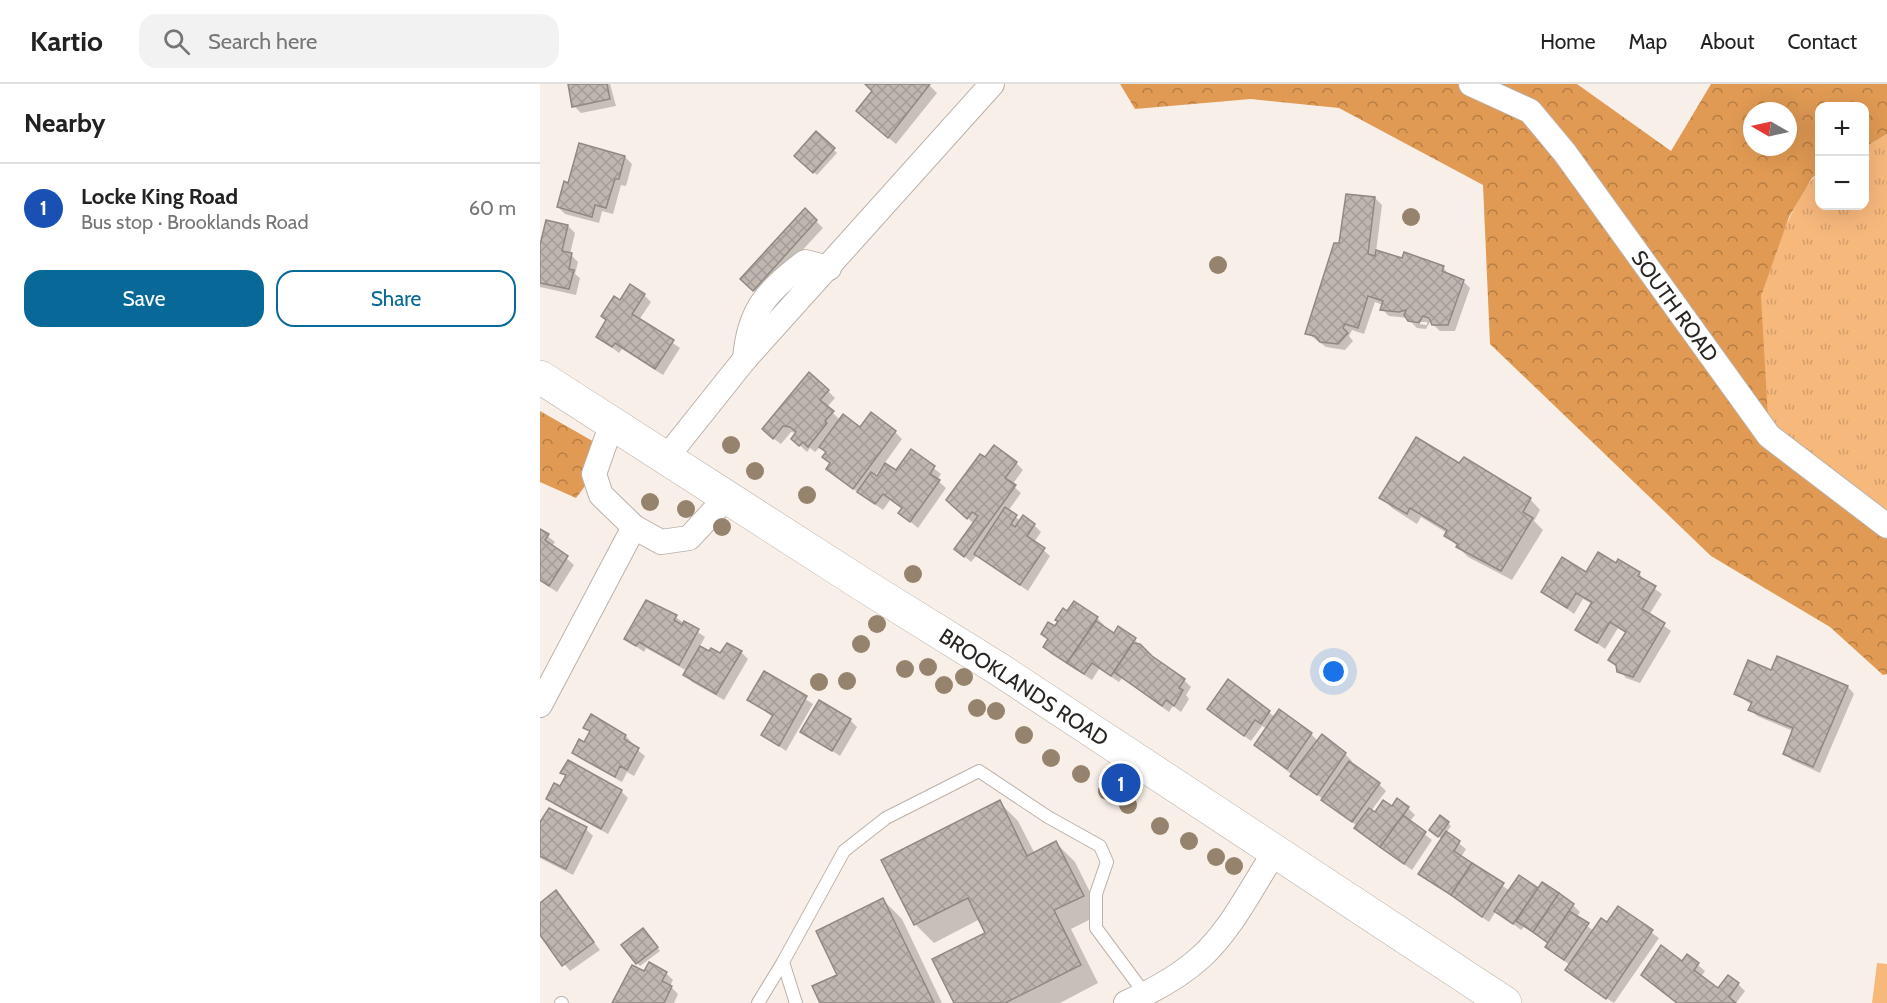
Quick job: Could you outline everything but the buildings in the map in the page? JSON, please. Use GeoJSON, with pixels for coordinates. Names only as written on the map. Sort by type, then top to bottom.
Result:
{"type":"FeatureCollection","features":[{"type":"Feature","properties":{"kind":"main road","name":"BROOKLANDS ROAD"},"geometry":{"type":"LineString","coordinates":[[540,377],[726,498],[997,668],[1505,1003]]}},
{"type":"Feature","properties":{"kind":"street"},"geometry":{"type":"LineString","coordinates":[[666,458],[745,359],[829,268],[965,112],[993,84]]}},
{"type":"Feature","properties":{"kind":"street","name":"SOUTH ROAD"},"geometry":{"type":"LineString","coordinates":[[1471,84],[1530,111],[1565,153],[1769,436],[1887,526]]}},
{"type":"Feature","properties":{"kind":"street"},"geometry":{"type":"LineString","coordinates":[[612,423],[594,474],[601,495],[634,527],[661,542],[689,538],[726,498]]}},
{"type":"Feature","properties":{"kind":"street"},"geometry":{"type":"LineString","coordinates":[[540,705],[634,527]]}},
{"type":"Feature","properties":{"kind":"street"},"geometry":{"type":"LineString","coordinates":[[1136,999],[1179,975],[1202,956],[1221,933],[1275,852]]}},
{"type":"Feature","properties":{"kind":"lane"},"geometry":{"type":"LineString","coordinates":[[758,1003],[844,851],[886,818],[979,771],[1048,817],[1100,846],[1107,862],[1096,894],[1096,928],[1136,999]]}},
{"type":"Feature","properties":{"kind":"lane"},"geometry":{"type":"LineString","coordinates":[[783,962],[796,1003]]}},
{"type":"Feature","properties":{"kind":"green space"},"geometry":{"type":"Polygon","coordinates":[[[1120,84],[1577,84],[1671,151],[1711,84],[1887,84],[1887,134],[1869,145],[1869,102],[1815,102],[1815,176],[1789,217],[1761,296],[1769,436],[1887,526],[1887,674],[1883,675],[1830,627],[1711,556],[1490,344],[1483,185],[1339,108],[1251,99],[1135,109],[1120,84]]]}},
{"type":"Feature","properties":{"kind":"green space"},"geometry":{"type":"Polygon","coordinates":[[[1887,134],[1887,526],[1769,436],[1761,348],[1760,313],[1763,286],[1775,251],[1802,194],[1815,177],[1815,210],[1869,210],[1869,145],[1887,134]]]}},
{"type":"Feature","properties":{"kind":"green space"},"geometry":{"type":"Polygon","coordinates":[[[540,411],[603,447],[594,474],[576,498],[540,482],[540,411]]]}},
{"type":"Feature","properties":{"kind":"green space"},"geometry":{"type":"Polygon","coordinates":[[[1877,963],[1887,964],[1887,1003],[1872,1003],[1877,963]]]}},
{"type":"Feature","properties":{"kind":"place","name":"Locke King Road"},"geometry":{"type":"Point","coordinates":[1121,783]}}]}
